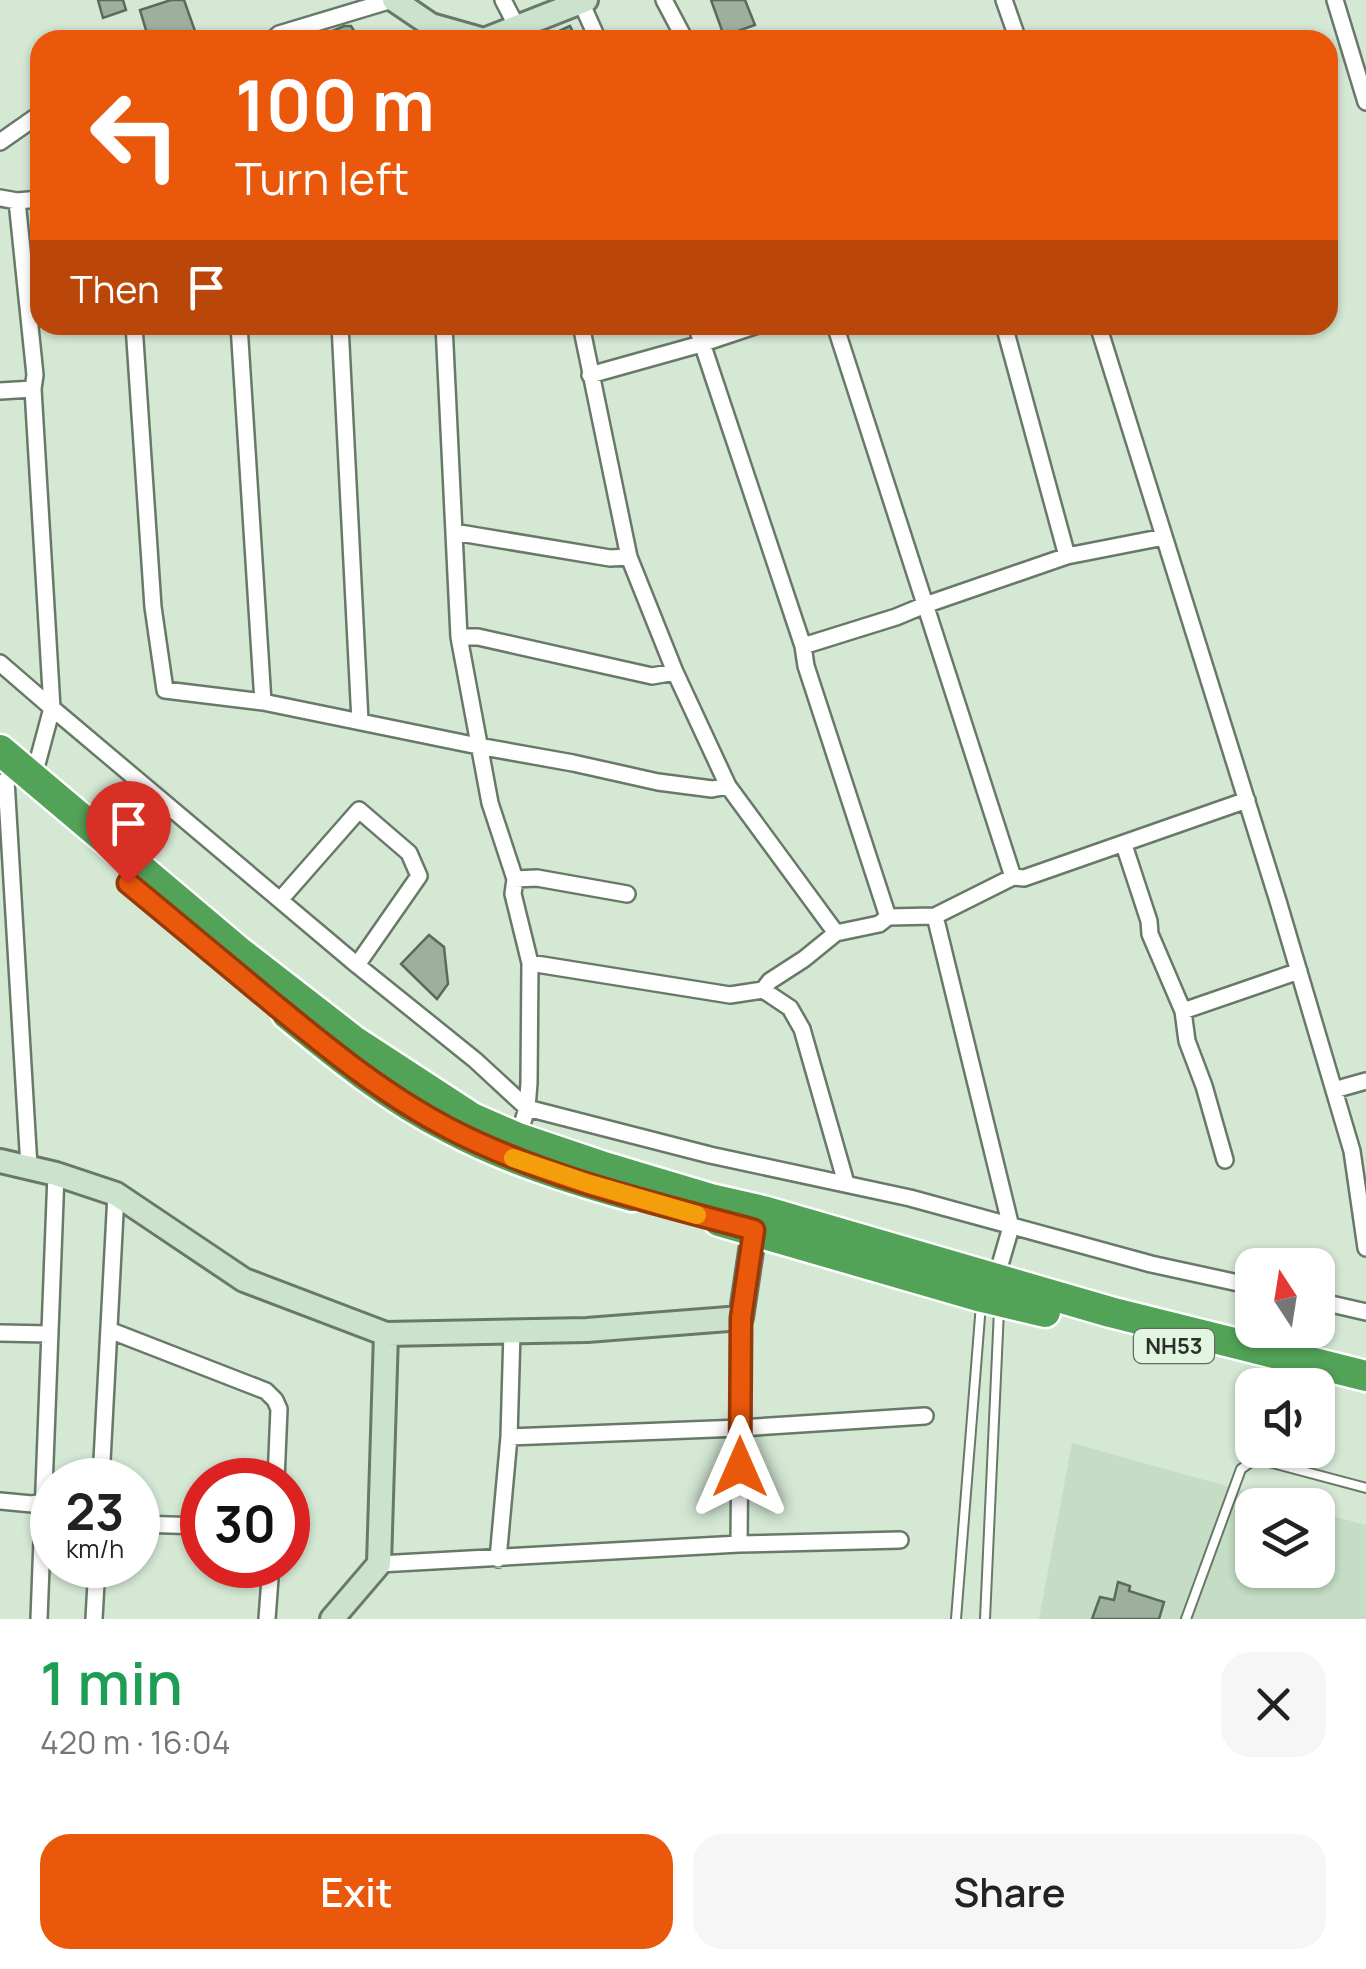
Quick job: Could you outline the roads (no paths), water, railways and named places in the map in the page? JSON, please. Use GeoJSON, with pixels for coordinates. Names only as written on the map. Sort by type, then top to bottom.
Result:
{"type":"FeatureCollection","features":[{"type":"Feature","properties":{"kind":"highway","name":"NH53"},"geometry":{"type":"LineString","coordinates":[[10,771],[354,1041],[472,1118],[518,1138],[712,1199],[1366,1396]]}},
{"type":"Feature","properties":{"kind":"highway","name":"NH53"},"geometry":{"type":"LineString","coordinates":[[10,771],[346,1062],[450,1129],[514,1158],[590,1184],[754,1230],[995,1283],[1366,1376]]}},
{"type":"Feature","properties":{"kind":"street"},"geometry":{"type":"LineString","coordinates":[[292,30],[393,0],[430,25],[448,30]]}},
{"type":"Feature","properties":{"kind":"street"},"geometry":{"type":"LineString","coordinates":[[504,0],[517,27]]}},
{"type":"Feature","properties":{"kind":"street"},"geometry":{"type":"LineString","coordinates":[[664,0],[680,30]]}},
{"type":"Feature","properties":{"kind":"street"},"geometry":{"type":"LineString","coordinates":[[1004,0],[1014,30]]}},
{"type":"Feature","properties":{"kind":"street"},"geometry":{"type":"LineString","coordinates":[[1335,0],[1366,102]]}},
{"type":"Feature","properties":{"kind":"street"},"geometry":{"type":"LineString","coordinates":[[509,30],[583,1],[594,30]]}},
{"type":"Feature","properties":{"kind":"street"},"geometry":{"type":"LineString","coordinates":[[0,142],[30,121]]}},
{"type":"Feature","properties":{"kind":"street"},"geometry":{"type":"LineString","coordinates":[[8,200],[35,375],[52,708],[10,771],[29,1167]]}},
{"type":"Feature","properties":{"kind":"street"},"geometry":{"type":"LineString","coordinates":[[135,335],[153,608],[165,690],[263,702],[658,782],[712,789],[728,786]]}},
{"type":"Feature","properties":{"kind":"street"},"geometry":{"type":"LineString","coordinates":[[240,335],[263,702]]}},
{"type":"Feature","properties":{"kind":"street"},"geometry":{"type":"LineString","coordinates":[[341,335],[360,721]]}},
{"type":"Feature","properties":{"kind":"street"},"geometry":{"type":"LineString","coordinates":[[444,335],[458,638],[490,802],[515,879],[513,894],[530,963],[527,1108],[518,1138]]}},
{"type":"Feature","properties":{"kind":"street"},"geometry":{"type":"LineString","coordinates":[[583,335],[628,557],[675,672],[728,786],[836,933]]}},
{"type":"Feature","properties":{"kind":"street"},"geometry":{"type":"LineString","coordinates":[[699,335],[803,646],[806,666],[888,917]]}},
{"type":"Feature","properties":{"kind":"street"},"geometry":{"type":"LineString","coordinates":[[590,375],[728,335]]}},
{"type":"Feature","properties":{"kind":"street"},"geometry":{"type":"LineString","coordinates":[[838,335],[1013,877]]}},
{"type":"Feature","properties":{"kind":"street"},"geometry":{"type":"LineString","coordinates":[[1007,335],[1068,556]]}},
{"type":"Feature","properties":{"kind":"street"},"geometry":{"type":"LineString","coordinates":[[1101,335],[1352,1151],[1366,1248]]}},
{"type":"Feature","properties":{"kind":"street"},"geometry":{"type":"LineString","coordinates":[[0,391],[33,388]]}},
{"type":"Feature","properties":{"kind":"street"},"geometry":{"type":"LineString","coordinates":[[454,532],[610,558],[628,557]]}},
{"type":"Feature","properties":{"kind":"street"},"geometry":{"type":"LineString","coordinates":[[803,646],[1068,556],[1164,537]]}},
{"type":"Feature","properties":{"kind":"street"},"geometry":{"type":"LineString","coordinates":[[458,638],[478,637],[652,676],[675,672]]}},
{"type":"Feature","properties":{"kind":"street"},"geometry":{"type":"LineString","coordinates":[[0,663],[475,1060],[527,1108],[710,1155],[910,1198],[1151,1264],[1235,1282]]}},
{"type":"Feature","properties":{"kind":"street"},"geometry":{"type":"LineString","coordinates":[[762,990],[836,933],[879,924],[888,917],[935,916],[1013,877],[1024,878],[1247,800]]}},
{"type":"Feature","properties":{"kind":"street"},"geometry":{"type":"LineString","coordinates":[[280,900],[359,810],[409,854],[419,876],[357,964]]}},
{"type":"Feature","properties":{"kind":"street"},"geometry":{"type":"LineString","coordinates":[[1124,844],[1150,921],[1150,934],[1183,1012],[1186,1040],[1225,1160]]}},
{"type":"Feature","properties":{"kind":"street"},"geometry":{"type":"LineString","coordinates":[[515,879],[537,878],[627,894]]}},
{"type":"Feature","properties":{"kind":"street"},"geometry":{"type":"LineString","coordinates":[[935,916],[1011,1227],[995,1283]]}},
{"type":"Feature","properties":{"kind":"street"},"geometry":{"type":"LineString","coordinates":[[530,963],[730,994],[762,990],[790,1008],[802,1028],[846,1183]]}},
{"type":"Feature","properties":{"kind":"street"},"geometry":{"type":"LineString","coordinates":[[1183,1012],[1299,971]]}},
{"type":"Feature","properties":{"kind":"street"},"geometry":{"type":"LineString","coordinates":[[1334,1090],[1366,1080]]}},
{"type":"Feature","properties":{"kind":"street"},"geometry":{"type":"LineString","coordinates":[[0,1161],[116,1194],[244,1280],[386,1334],[587,1330],[741,1318]]}},
{"type":"Feature","properties":{"kind":"street"},"geometry":{"type":"LineString","coordinates":[[46,1458],[56,1174]]}},
{"type":"Feature","properties":{"kind":"street"},"geometry":{"type":"LineString","coordinates":[[102,1458],[116,1194]]}},
{"type":"Feature","properties":{"kind":"street"},"geometry":{"type":"LineString","coordinates":[[739,1544],[741,1318],[754,1230]]}},
{"type":"Feature","properties":{"kind":"street"},"geometry":{"type":"LineString","coordinates":[[1335,1305],[1366,1312]]}},
{"type":"Feature","properties":{"kind":"street"},"geometry":{"type":"LineString","coordinates":[[108,1330],[266,1391],[279,1409],[277,1458]]}},
{"type":"Feature","properties":{"kind":"street"},"geometry":{"type":"LineString","coordinates":[[498,1559],[512,1332]]}},
{"type":"Feature","properties":{"kind":"street"},"geometry":{"type":"LineString","coordinates":[[0,1333],[50,1334]]}},
{"type":"Feature","properties":{"kind":"street"},"geometry":{"type":"LineString","coordinates":[[332,1619],[379,1564],[386,1334]]}},
{"type":"Feature","properties":{"kind":"street"},"geometry":{"type":"LineString","coordinates":[[508,1437],[925,1416]]}},
{"type":"Feature","properties":{"kind":"street"},"geometry":{"type":"LineString","coordinates":[[0,1501],[30,1504]]}},
{"type":"Feature","properties":{"kind":"street"},"geometry":{"type":"LineString","coordinates":[[379,1564],[739,1544],[900,1540]]}},
{"type":"Feature","properties":{"kind":"street"},"geometry":{"type":"LineString","coordinates":[[39,1619],[40,1588]]}},
{"type":"Feature","properties":{"kind":"street"},"geometry":{"type":"LineString","coordinates":[[94,1619],[95,1588]]}},
{"type":"Feature","properties":{"kind":"street"},"geometry":{"type":"LineString","coordinates":[[267,1619],[269,1588]]}},
{"type":"Feature","properties":{"kind":"lane"},"geometry":{"type":"LineString","coordinates":[[956,1619],[995,1283]]}},
{"type":"Feature","properties":{"kind":"lane"},"geometry":{"type":"LineString","coordinates":[[985,1619],[995,1283]]}},
{"type":"Feature","properties":{"kind":"lane"},"geometry":{"type":"LineString","coordinates":[[1186,1619],[1241,1469],[1251,1462],[1265,1460],[1366,1488]]}}]}
